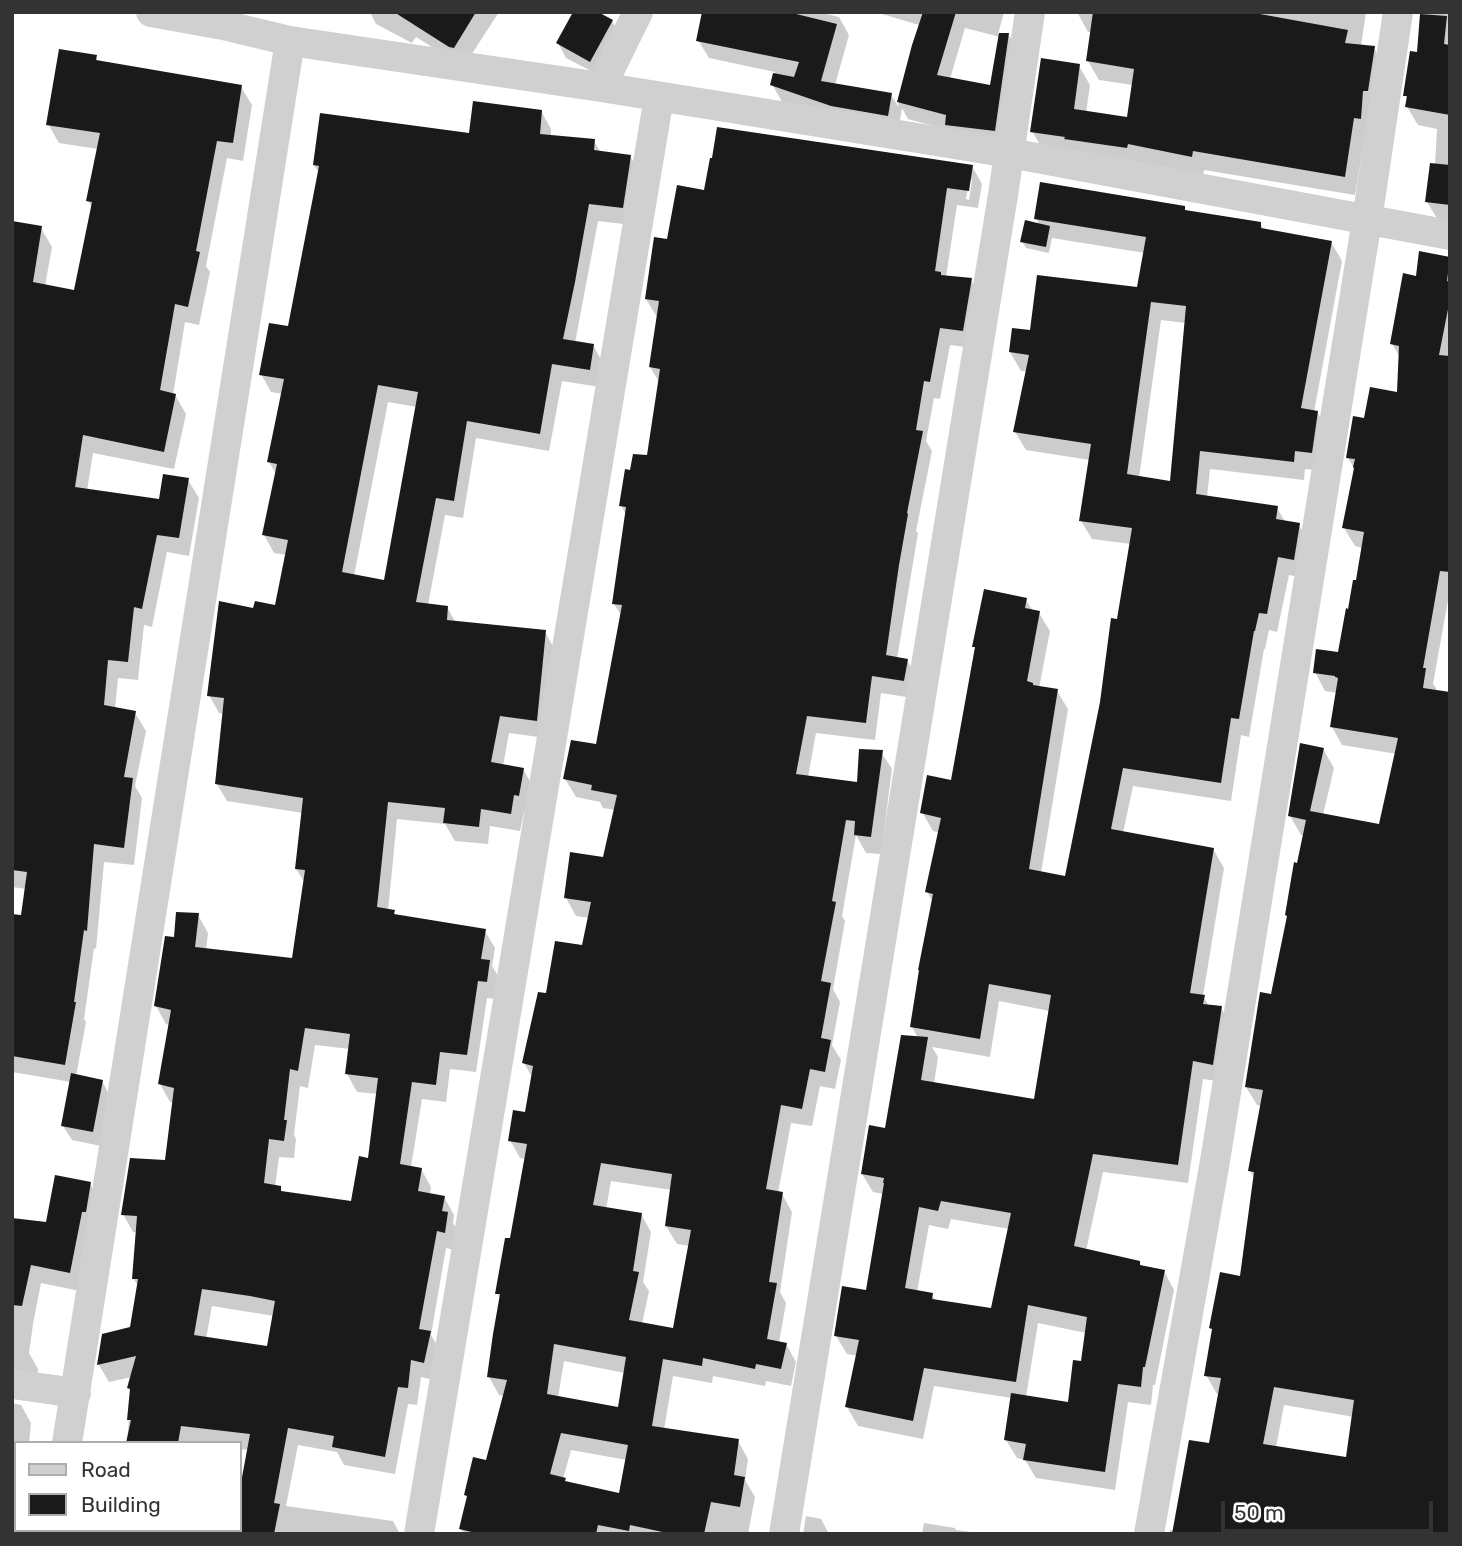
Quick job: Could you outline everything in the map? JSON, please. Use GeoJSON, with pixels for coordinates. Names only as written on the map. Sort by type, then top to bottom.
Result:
{"type":"FeatureCollection","features":[{"type":"Feature","properties":{"kind":"street"},"geometry":{"type":"LineString","coordinates":[[151,12],[226,19],[290,41],[1010,152],[1450,235]]}},
{"type":"Feature","properties":{"kind":"street"},"geometry":{"type":"LineString","coordinates":[[601,87],[638,12]]}},
{"type":"Feature","properties":{"kind":"street"},"geometry":{"type":"LineString","coordinates":[[784,1534],[1010,152],[1030,12]]}},
{"type":"Feature","properties":{"kind":"street"},"geometry":{"type":"LineString","coordinates":[[1149,1534],[1215,1161],[1367,220],[1398,12]]}},
{"type":"Feature","properties":{"kind":"street"},"geometry":{"type":"LineString","coordinates":[[67,1441],[290,41]]}},
{"type":"Feature","properties":{"kind":"street"},"geometry":{"type":"LineString","coordinates":[[419,1534],[659,97]]}},
{"type":"Feature","properties":{"kind":"street"},"geometry":{"type":"LineString","coordinates":[[12,1384],[76,1393]]}},
{"type":"Feature","properties":{"kind":"building"},"geometry":{"type":"Polygon","coordinates":[[[394,12],[476,12],[454,48],[394,12]]]}},
{"type":"Feature","properties":{"kind":"building"},"geometry":{"type":"Polygon","coordinates":[[[573,12],[598,12],[613,20],[590,62],[556,43],[573,12]]]}},
{"type":"Feature","properties":{"kind":"building"},"geometry":{"type":"Polygon","coordinates":[[[702,12],[788,12],[837,24],[821,81],[892,93],[888,116],[831,106],[770,85],[773,73],[794,77],[799,62],[696,41],[702,12]]]}},
{"type":"Feature","properties":{"kind":"building"},"geometry":{"type":"Polygon","coordinates":[[[923,12],[956,12],[937,75],[990,85],[999,33],[1009,33],[995,131],[945,125],[946,115],[897,102],[923,12]]]}},
{"type":"Feature","properties":{"kind":"building"},"geometry":{"type":"Polygon","coordinates":[[[1093,12],[1249,12],[1348,30],[1345,43],[1375,46],[1368,91],[1363,91],[1361,119],[1354,118],[1345,177],[1193,151],[1192,157],[1128,144],[1127,148],[1030,132],[1041,58],[1080,64],[1074,109],[1127,117],[1134,69],[1086,61],[1093,12]]]}},
{"type":"Feature","properties":{"kind":"building"},"geometry":{"type":"Polygon","coordinates":[[[1420,14],[1447,16],[1444,44],[1450,45],[1450,115],[1405,107],[1407,96],[1403,96],[1410,51],[1417,52],[1420,14]]]}},
{"type":"Feature","properties":{"kind":"building"},"geometry":{"type":"Polygon","coordinates":[[[59,49],[97,55],[96,60],[242,85],[233,143],[217,141],[196,251],[200,252],[188,307],[175,304],[160,390],[176,394],[164,452],[83,435],[75,487],[159,499],[163,474],[189,478],[179,538],[157,535],[142,609],[134,607],[128,662],[108,660],[104,705],[136,711],[124,777],[133,778],[124,848],[94,844],[87,931],[84,930],[76,1002],[65,1065],[12,1056],[12,914],[21,915],[27,872],[12,870],[12,221],[42,226],[33,282],[74,290],[92,202],[86,201],[100,133],[46,125],[59,49]]]}},
{"type":"Feature","properties":{"kind":"building"},"geometry":{"type":"Polygon","coordinates":[[[473,101],[542,110],[540,134],[595,139],[594,150],[631,155],[623,208],[589,204],[563,339],[594,344],[590,370],[552,364],[540,434],[467,421],[454,501],[436,498],[416,602],[448,606],[447,620],[546,630],[537,721],[500,716],[491,762],[524,768],[519,796],[514,795],[511,814],[481,809],[479,827],[443,823],[445,808],[388,802],[377,907],[395,910],[394,914],[486,929],[481,959],[490,960],[487,982],[478,981],[467,1055],[440,1052],[436,1085],[412,1082],[400,1164],[422,1168],[418,1191],[445,1196],[442,1211],[448,1212],[445,1233],[437,1231],[419,1329],[431,1331],[424,1363],[411,1360],[408,1388],[398,1387],[385,1457],[332,1447],[334,1436],[288,1428],[274,1503],[280,1504],[274,1534],[240,1534],[242,1477],[250,1434],[181,1426],[178,1441],[126,1441],[131,1420],[127,1420],[130,1389],[127,1388],[136,1356],[97,1365],[102,1334],[130,1327],[138,1279],[132,1279],[137,1216],[121,1215],[130,1158],[165,1160],[174,1088],[158,1084],[171,1010],[154,1006],[165,936],[174,937],[176,912],[199,913],[195,947],[292,958],[305,870],[295,869],[303,798],[215,784],[224,698],[207,696],[219,601],[253,608],[255,601],[275,605],[288,540],[262,535],[277,464],[267,462],[284,379],[259,375],[269,323],[288,326],[319,166],[313,165],[320,113],[469,133],[473,101]],[[378,385],[342,572],[384,580],[418,392],[378,385]],[[305,1028],[298,1071],[290,1069],[284,1141],[269,1139],[264,1183],[281,1186],[281,1191],[351,1201],[359,1156],[368,1158],[378,1078],[345,1074],[350,1034],[305,1028]],[[202,1289],[194,1335],[267,1346],[275,1301],[202,1289]]]}},
{"type":"Feature","properties":{"kind":"building"},"geometry":{"type":"Polygon","coordinates":[[[717,127],[973,165],[969,191],[947,188],[935,271],[941,272],[941,275],[972,278],[963,331],[940,328],[930,382],[924,381],[916,430],[923,431],[907,513],[886,655],[908,659],[904,681],[872,676],[866,723],[807,716],[796,774],[857,782],[859,749],[883,750],[871,837],[854,835],[855,821],[846,820],[832,901],[836,902],[821,981],[831,983],[821,1038],[831,1040],[825,1072],[810,1069],[802,1109],[781,1105],[766,1189],[783,1192],[769,1282],[777,1283],[767,1339],[787,1343],[781,1369],[756,1364],[755,1369],[703,1358],[702,1366],[663,1359],[652,1426],[739,1439],[734,1475],[745,1477],[740,1507],[711,1502],[704,1534],[672,1534],[630,1525],[629,1531],[598,1525],[596,1534],[480,1534],[459,1529],[473,1457],[486,1460],[507,1380],[487,1377],[500,1294],[495,1294],[505,1238],[510,1238],[527,1144],[508,1141],[513,1110],[525,1112],[533,1066],[522,1063],[538,992],[546,993],[555,941],[582,945],[591,902],[564,898],[570,852],[603,857],[617,795],[591,790],[592,785],[563,779],[571,740],[596,744],[622,605],[612,604],[626,507],[619,506],[625,469],[630,470],[633,454],[647,455],[660,369],[649,367],[659,301],[645,299],[654,237],[667,239],[677,185],[704,190],[717,127]],[[601,1163],[593,1205],[642,1213],[633,1271],[639,1272],[629,1320],[673,1328],[691,1230],[665,1226],[672,1174],[601,1163]],[[554,1344],[547,1394],[618,1407],[626,1357],[554,1344]],[[561,1433],[550,1474],[566,1478],[565,1481],[619,1493],[628,1445],[561,1433]]]}},
{"type":"Feature","properties":{"kind":"building"},"geometry":{"type":"Polygon","coordinates":[[[1430,163],[1450,165],[1450,205],[1425,202],[1430,163]]]}},
{"type":"Feature","properties":{"kind":"building"},"geometry":{"type":"Polygon","coordinates":[[[1040,182],[1185,206],[1185,210],[1261,222],[1261,228],[1332,241],[1301,408],[1318,411],[1312,453],[1295,451],[1294,462],[1200,451],[1196,494],[1278,506],[1276,519],[1300,523],[1294,560],[1278,557],[1267,614],[1259,613],[1239,719],[1231,718],[1221,783],[1123,768],[1111,829],[1214,848],[1190,993],[1205,995],[1203,1004],[1222,1006],[1213,1065],[1193,1061],[1178,1165],[1093,1154],[1074,1246],[1140,1261],[1140,1265],[1165,1270],[1141,1387],[1118,1384],[1105,1472],[1023,1460],[1026,1444],[1004,1440],[1011,1393],[1068,1402],[1073,1360],[1081,1361],[1087,1317],[1028,1305],[1016,1382],[924,1368],[913,1421],[845,1407],[859,1340],[834,1336],[842,1286],[866,1290],[884,1178],[861,1174],[869,1125],[885,1128],[901,1035],[928,1037],[921,1080],[1034,1099],[1051,995],[989,984],[980,1039],[910,1027],[933,894],[925,892],[941,818],[920,813],[927,775],[951,780],[984,589],[1027,598],[1025,608],[1040,611],[1027,681],[1033,685],[1058,689],[1029,869],[1065,876],[1100,702],[1111,618],[1117,619],[1132,528],[1079,521],[1091,444],[1013,432],[1029,355],[1009,352],[1012,328],[1030,330],[1037,275],[1137,287],[1146,237],[1034,219],[1040,182]],[[1151,302],[1127,474],[1170,481],[1186,306],[1151,302]],[[941,1201],[938,1211],[919,1207],[905,1288],[933,1293],[932,1299],[991,1308],[1011,1213],[941,1201]]]}},
{"type":"Feature","properties":{"kind":"building"},"geometry":{"type":"Polygon","coordinates":[[[1025,220],[1050,226],[1046,247],[1020,242],[1025,220]]]}},
{"type":"Feature","properties":{"kind":"building"},"geometry":{"type":"Polygon","coordinates":[[[1419,251],[1450,257],[1447,281],[1450,282],[1450,299],[1439,355],[1450,356],[1450,572],[1440,571],[1423,668],[1426,668],[1423,688],[1450,692],[1450,1534],[1172,1534],[1189,1440],[1209,1443],[1221,1378],[1204,1376],[1212,1329],[1209,1328],[1220,1272],[1240,1276],[1254,1172],[1248,1171],[1263,1090],[1245,1087],[1260,992],[1271,994],[1287,916],[1285,915],[1294,862],[1297,863],[1306,820],[1288,816],[1300,743],[1324,748],[1310,811],[1379,824],[1398,738],[1330,727],[1338,678],[1313,673],[1316,649],[1338,652],[1353,580],[1356,580],[1364,532],[1342,528],[1355,459],[1346,458],[1353,416],[1364,418],[1370,387],[1397,392],[1399,346],[1390,344],[1403,273],[1416,276],[1419,251]],[[1274,1387],[1263,1444],[1346,1457],[1354,1400],[1274,1387]]]}},
{"type":"Feature","properties":{"kind":"building"},"geometry":{"type":"Polygon","coordinates":[[[71,1073],[103,1080],[93,1132],[61,1126],[71,1073]]]}},
{"type":"Feature","properties":{"kind":"building"},"geometry":{"type":"Polygon","coordinates":[[[55,1175],[91,1182],[70,1273],[31,1265],[22,1306],[12,1305],[12,1218],[46,1222],[55,1175]]]}}]}
